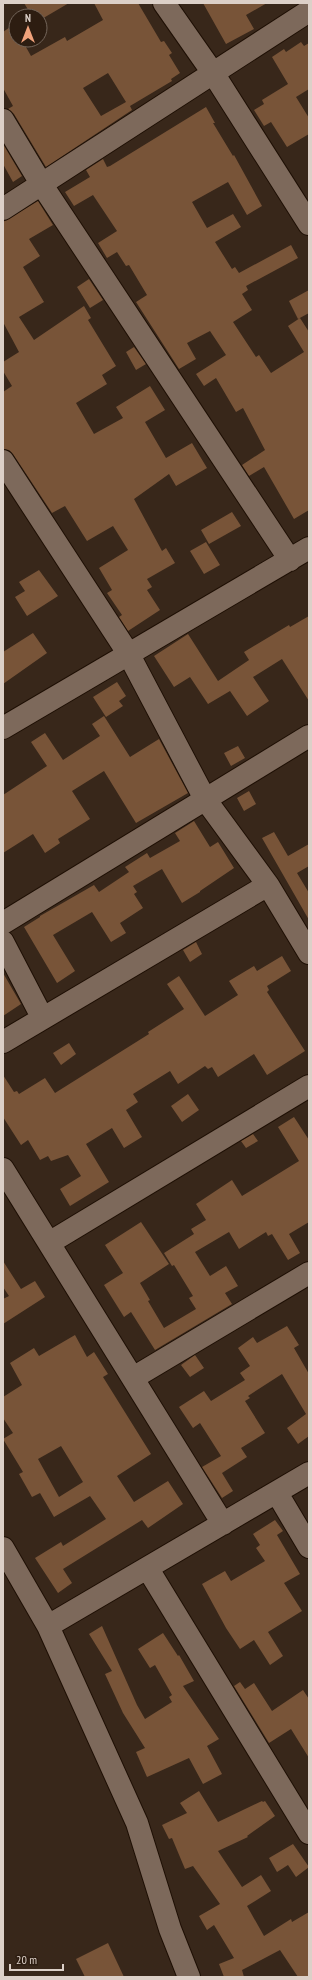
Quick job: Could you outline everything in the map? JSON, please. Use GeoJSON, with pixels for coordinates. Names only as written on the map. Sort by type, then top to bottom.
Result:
{"type":"FeatureCollection","features":[{"type":"Feature","properties":{"kind":"street"},"geometry":{"type":"LineString","coordinates":[[164,3],[213,73],[309,224]]}},
{"type":"Feature","properties":{"kind":"street"},"geometry":{"type":"LineString","coordinates":[[3,209],[309,12]]}},
{"type":"Feature","properties":{"kind":"street"},"geometry":{"type":"LineString","coordinates":[[3,120],[42,184],[290,560]]}},
{"type":"Feature","properties":{"kind":"street"},"geometry":{"type":"LineString","coordinates":[[3,461],[128,654],[205,799],[268,886],[309,952]]}},
{"type":"Feature","properties":{"kind":"street"},"geometry":{"type":"LineString","coordinates":[[3,728],[309,548]]}},
{"type":"Feature","properties":{"kind":"street"},"geometry":{"type":"LineString","coordinates":[[3,923],[309,736]]}},
{"type":"Feature","properties":{"kind":"street"},"geometry":{"type":"LineString","coordinates":[[3,1042],[42,1017],[268,886]]}},
{"type":"Feature","properties":{"kind":"street"},"geometry":{"type":"LineString","coordinates":[[3,942],[42,1017]]}},
{"type":"Feature","properties":{"kind":"street"},"geometry":{"type":"LineString","coordinates":[[49,1243],[309,1086]]}},
{"type":"Feature","properties":{"kind":"street"},"geometry":{"type":"LineString","coordinates":[[3,1169],[223,1524]]}},
{"type":"Feature","properties":{"kind":"street"},"geometry":{"type":"LineString","coordinates":[[133,1378],[309,1273]]}},
{"type":"Feature","properties":{"kind":"street"},"geometry":{"type":"LineString","coordinates":[[48,1626],[277,1493],[309,1472]]}},
{"type":"Feature","properties":{"kind":"street"},"geometry":{"type":"LineString","coordinates":[[277,1493],[309,1547]]}},
{"type":"Feature","properties":{"kind":"street"},"geometry":{"type":"LineString","coordinates":[[3,1548],[48,1626],[137,1823],[170,1929],[189,1977]]}},
{"type":"Feature","properties":{"kind":"street"},"geometry":{"type":"LineString","coordinates":[[148,1569],[309,1833]]}},
{"type":"Feature","properties":{"kind":"building"},"geometry":{"type":"Polygon","coordinates":[[[24,3],[69,3],[48,15],[48,8],[27,8],[24,3]]]}},
{"type":"Feature","properties":{"kind":"building"},"geometry":{"type":"Polygon","coordinates":[[[94,3],[138,3],[161,42],[164,41],[172,53],[169,55],[180,73],[171,79],[172,81],[130,106],[132,110],[46,167],[14,114],[8,109],[13,106],[3,88],[3,32],[8,28],[8,48],[26,48],[31,56],[48,48],[48,46],[65,37],[67,41],[103,20],[94,3]],[[108,73],[83,88],[101,116],[126,102],[108,73]]]}},
{"type":"Feature","properties":{"kind":"building"},"geometry":{"type":"Polygon","coordinates":[[[203,3],[267,3],[246,15],[254,29],[226,44],[203,3]]]}},
{"type":"Feature","properties":{"kind":"building"},"geometry":{"type":"Polygon","coordinates":[[[301,42],[304,46],[309,43],[309,89],[296,97],[309,118],[309,134],[287,147],[271,122],[264,126],[254,110],[264,104],[262,100],[288,84],[272,57],[284,49],[286,52],[301,42]]]}},
{"type":"Feature","properties":{"kind":"building"},"geometry":{"type":"Polygon","coordinates":[[[206,107],[215,123],[213,123],[233,156],[234,155],[262,206],[247,215],[228,182],[192,202],[207,228],[233,214],[241,227],[215,242],[232,269],[235,267],[239,273],[291,245],[298,258],[246,286],[248,290],[242,294],[252,310],[233,322],[256,357],[259,355],[271,373],[304,352],[288,326],[300,318],[309,332],[309,510],[294,519],[264,467],[249,476],[242,465],[265,450],[243,408],[236,412],[216,378],[204,386],[196,374],[226,355],[210,331],[187,343],[196,359],[179,369],[136,302],[147,295],[129,265],[126,266],[117,252],[107,258],[98,243],[117,231],[93,195],[74,206],[65,192],[90,177],[86,170],[103,159],[107,167],[110,166],[206,107]]]}},
{"type":"Feature","properties":{"kind":"building"},"geometry":{"type":"Polygon","coordinates":[[[3,144],[22,176],[13,182],[3,164],[3,144]]]}},
{"type":"Feature","properties":{"kind":"building"},"geometry":{"type":"Polygon","coordinates":[[[38,201],[53,225],[29,239],[40,256],[23,267],[44,302],[19,317],[34,340],[84,306],[91,318],[88,320],[116,366],[102,375],[107,384],[76,403],[94,434],[123,418],[116,407],[150,386],[165,410],[145,422],[166,458],[192,443],[207,468],[176,486],[169,474],[134,499],[162,551],[166,548],[175,563],[147,579],[152,587],[147,590],[160,610],[128,631],[119,617],[122,615],[107,593],[112,590],[99,568],[128,550],[113,526],[87,541],[65,506],[52,513],[13,454],[9,450],[3,449],[3,392],[12,386],[3,371],[3,362],[19,352],[3,322],[3,222],[38,201]]]}},
{"type":"Feature","properties":{"kind":"building"},"geometry":{"type":"Polygon","coordinates":[[[89,279],[103,300],[90,308],[77,287],[89,279]]]}},
{"type":"Feature","properties":{"kind":"building"},"geometry":{"type":"Polygon","coordinates":[[[309,290],[309,313],[298,319],[289,301],[309,290]]]}},
{"type":"Feature","properties":{"kind":"building"},"geometry":{"type":"Polygon","coordinates":[[[134,347],[146,364],[136,370],[126,352],[134,347]]]}},
{"type":"Feature","properties":{"kind":"building"},"geometry":{"type":"Polygon","coordinates":[[[232,512],[241,526],[209,544],[201,530],[232,512]]]}},
{"type":"Feature","properties":{"kind":"building"},"geometry":{"type":"Polygon","coordinates":[[[206,542],[220,565],[204,574],[190,551],[206,542]]]}},
{"type":"Feature","properties":{"kind":"building"},"geometry":{"type":"Polygon","coordinates":[[[39,570],[58,596],[27,616],[15,597],[25,591],[19,582],[39,570]]]}},
{"type":"Feature","properties":{"kind":"building"},"geometry":{"type":"Polygon","coordinates":[[[309,616],[309,701],[282,659],[253,677],[269,701],[247,716],[230,691],[208,704],[190,677],[174,687],[154,656],[188,634],[218,681],[249,660],[244,652],[289,625],[290,627],[309,616]]]}},
{"type":"Feature","properties":{"kind":"building"},"geometry":{"type":"Polygon","coordinates":[[[33,633],[47,653],[3,684],[3,652],[33,633]]]}},
{"type":"Feature","properties":{"kind":"building"},"geometry":{"type":"Polygon","coordinates":[[[117,682],[126,696],[119,701],[123,706],[106,717],[93,697],[117,682]]]}},
{"type":"Feature","properties":{"kind":"building"},"geometry":{"type":"Polygon","coordinates":[[[104,716],[130,757],[159,739],[188,793],[136,823],[104,771],[72,791],[90,819],[58,839],[60,843],[45,853],[33,834],[3,853],[3,795],[47,766],[31,742],[45,733],[63,760],[100,736],[92,724],[104,716]]]}},
{"type":"Feature","properties":{"kind":"building"},"geometry":{"type":"Polygon","coordinates":[[[238,746],[245,758],[231,766],[224,753],[238,746]]]}},
{"type":"Feature","properties":{"kind":"building"},"geometry":{"type":"Polygon","coordinates":[[[249,791],[256,804],[244,811],[237,798],[249,791]]]}},
{"type":"Feature","properties":{"kind":"building"},"geometry":{"type":"Polygon","coordinates":[[[194,821],[210,847],[218,842],[234,868],[182,903],[162,869],[133,886],[137,892],[134,894],[143,908],[120,923],[126,933],[111,942],[92,912],[53,935],[75,971],[57,983],[24,927],[40,916],[94,885],[99,892],[129,872],[125,867],[147,853],[150,858],[180,841],[175,833],[194,821]]]}},
{"type":"Feature","properties":{"kind":"building"},"geometry":{"type":"Polygon","coordinates":[[[274,832],[288,856],[309,844],[309,866],[297,873],[309,893],[309,920],[262,838],[274,832]]]}},
{"type":"Feature","properties":{"kind":"building"},"geometry":{"type":"Polygon","coordinates":[[[196,942],[202,954],[190,962],[183,950],[196,942]]]}},
{"type":"Feature","properties":{"kind":"building"},"geometry":{"type":"Polygon","coordinates":[[[282,956],[291,971],[267,986],[269,990],[267,992],[305,1051],[267,1075],[254,1054],[218,1077],[212,1067],[208,1069],[205,1066],[178,1084],[170,1071],[133,1094],[138,1102],[126,1110],[142,1137],[124,1148],[112,1128],[86,1144],[109,1182],[70,1206],[60,1189],[81,1176],[68,1155],[51,1161],[48,1156],[40,1160],[28,1140],[21,1145],[3,1117],[3,1075],[14,1092],[17,1091],[19,1094],[45,1078],[55,1093],[149,1034],[148,1032],[184,1009],[167,984],[179,976],[205,1016],[238,995],[229,981],[254,966],[257,971],[282,956]]]}},
{"type":"Feature","properties":{"kind":"building"},"geometry":{"type":"Polygon","coordinates":[[[3,973],[21,1004],[3,1016],[3,973]]]}},
{"type":"Feature","properties":{"kind":"building"},"geometry":{"type":"Polygon","coordinates":[[[69,1043],[76,1054],[61,1065],[53,1053],[69,1043]]]}},
{"type":"Feature","properties":{"kind":"building"},"geometry":{"type":"Polygon","coordinates":[[[188,1094],[199,1110],[182,1122],[171,1106],[188,1094]]]}},
{"type":"Feature","properties":{"kind":"building"},"geometry":{"type":"Polygon","coordinates":[[[294,1117],[309,1140],[309,1222],[289,1234],[300,1253],[288,1260],[272,1234],[268,1236],[266,1232],[239,1249],[229,1232],[195,1252],[210,1276],[226,1266],[238,1286],[225,1293],[232,1304],[155,1350],[131,1312],[124,1317],[104,1285],[123,1273],[105,1245],[141,1222],[169,1264],[140,1283],[150,1300],[148,1301],[164,1328],[196,1309],[189,1298],[193,1296],[174,1265],[172,1266],[164,1253],[194,1234],[191,1229],[206,1220],[196,1204],[232,1180],[242,1196],[299,1161],[278,1127],[294,1117]]]}},
{"type":"Feature","properties":{"kind":"building"},"geometry":{"type":"Polygon","coordinates":[[[253,1134],[258,1141],[246,1148],[241,1141],[253,1134]]]}},
{"type":"Feature","properties":{"kind":"building"},"geometry":{"type":"Polygon","coordinates":[[[3,1261],[21,1289],[35,1281],[45,1297],[3,1324],[3,1299],[9,1296],[3,1287],[3,1261]]]}},
{"type":"Feature","properties":{"kind":"building"},"geometry":{"type":"Polygon","coordinates":[[[287,1326],[299,1345],[294,1348],[309,1374],[309,1436],[298,1444],[287,1428],[306,1414],[282,1374],[248,1396],[250,1398],[245,1401],[265,1433],[241,1448],[247,1457],[222,1473],[233,1491],[222,1498],[202,1467],[221,1456],[200,1423],[193,1428],[179,1407],[204,1391],[211,1401],[245,1380],[240,1373],[250,1366],[238,1348],[253,1337],[257,1343],[287,1326]]]}},
{"type":"Feature","properties":{"kind":"building"},"geometry":{"type":"Polygon","coordinates":[[[75,1335],[87,1357],[94,1352],[108,1374],[103,1377],[151,1454],[117,1476],[134,1502],[168,1481],[183,1504],[148,1528],[142,1520],[63,1569],[72,1583],[58,1593],[35,1558],[61,1542],[63,1546],[106,1519],[90,1496],[54,1517],[40,1493],[32,1497],[19,1474],[23,1472],[3,1439],[13,1433],[3,1418],[3,1397],[22,1385],[10,1363],[34,1348],[39,1356],[75,1335]],[[61,1446],[38,1459],[59,1497],[83,1482],[61,1446]]]}},
{"type":"Feature","properties":{"kind":"building"},"geometry":{"type":"Polygon","coordinates":[[[195,1355],[204,1368],[190,1377],[181,1365],[195,1355]]]}},
{"type":"Feature","properties":{"kind":"building"},"geometry":{"type":"Polygon","coordinates":[[[275,1520],[283,1531],[277,1535],[300,1574],[284,1583],[302,1611],[268,1632],[283,1656],[270,1665],[254,1640],[240,1649],[226,1628],[202,1584],[225,1571],[231,1581],[265,1561],[256,1548],[260,1545],[253,1534],[275,1520]]]}},
{"type":"Feature","properties":{"kind":"building"},"geometry":{"type":"Polygon","coordinates":[[[102,1626],[137,1705],[145,1719],[172,1702],[169,1697],[172,1695],[155,1665],[150,1668],[138,1649],[163,1633],[178,1656],[179,1655],[194,1681],[183,1686],[219,1739],[207,1746],[222,1774],[203,1784],[189,1758],[147,1777],[136,1752],[145,1748],[123,1713],[105,1674],[112,1671],[89,1634],[102,1626]]]}},
{"type":"Feature","properties":{"kind":"building"},"geometry":{"type":"Polygon","coordinates":[[[240,1682],[245,1689],[254,1683],[272,1711],[303,1690],[309,1699],[309,1758],[291,1729],[269,1743],[234,1686],[240,1682]]]}},
{"type":"Feature","properties":{"kind":"building"},"geometry":{"type":"Polygon","coordinates":[[[199,1791],[218,1822],[262,1801],[265,1801],[275,1816],[247,1836],[248,1837],[218,1851],[242,1887],[261,1875],[271,1891],[247,1906],[264,1936],[291,1919],[292,1922],[309,1912],[309,1977],[298,1977],[280,1950],[242,1970],[244,1977],[224,1977],[219,1964],[234,1958],[214,1925],[207,1930],[199,1916],[220,1904],[193,1866],[185,1869],[172,1838],[169,1839],[162,1825],[187,1813],[180,1803],[199,1791]]]}},
{"type":"Feature","properties":{"kind":"building"},"geometry":{"type":"Polygon","coordinates":[[[293,1844],[309,1867],[296,1877],[288,1865],[277,1872],[269,1858],[293,1844]]]}},
{"type":"Feature","properties":{"kind":"building"},"geometry":{"type":"Polygon","coordinates":[[[108,1943],[124,1977],[85,1977],[76,1959],[108,1943]]]}}]}
